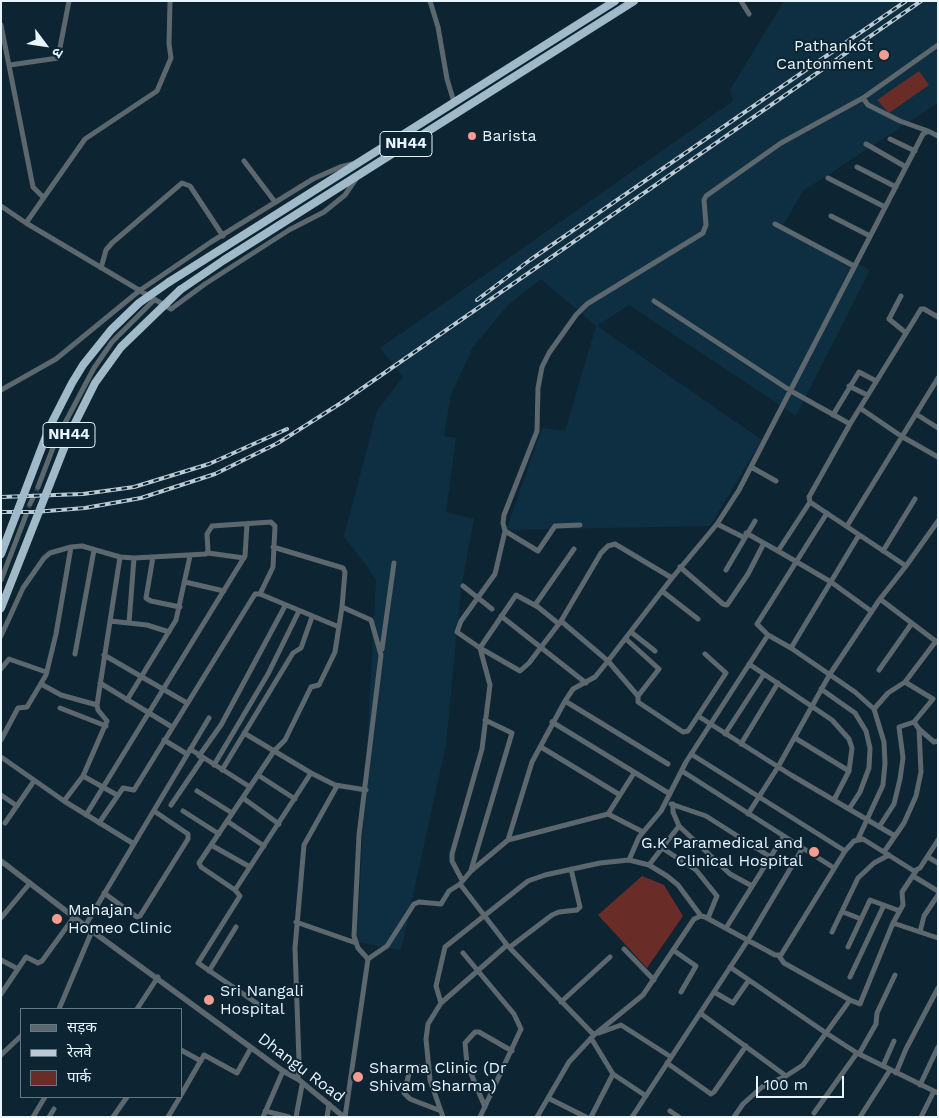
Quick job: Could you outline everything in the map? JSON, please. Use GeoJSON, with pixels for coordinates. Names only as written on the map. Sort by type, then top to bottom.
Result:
{"type":"FeatureCollection","features":[{"type":"Feature","properties":{"kind":"highway","name":"NH44"},"geometry":{"type":"LineString","coordinates":[[1,554],[50,426],[72,383],[111,330],[139,304],[169,282],[615,1]]}},
{"type":"Feature","properties":{"kind":"highway","name":"NH44"},"geometry":{"type":"LineString","coordinates":[[1,608],[70,434],[95,384],[126,341],[180,290],[359,174],[634,1]]}},
{"type":"Feature","properties":{"kind":"street"},"geometry":{"type":"LineString","coordinates":[[10,65],[58,58],[69,1]]}},
{"type":"Feature","properties":{"kind":"street"},"geometry":{"type":"LineString","coordinates":[[26,223],[85,139],[157,91],[171,58],[168,44],[170,1]]}},
{"type":"Feature","properties":{"kind":"street"},"geometry":{"type":"LineString","coordinates":[[430,1],[438,27],[447,79],[454,102]]}},
{"type":"Feature","properties":{"kind":"street"},"geometry":{"type":"LineString","coordinates":[[741,1],[749,14]]}},
{"type":"Feature","properties":{"kind":"street"},"geometry":{"type":"LineString","coordinates":[[1,25],[33,187],[43,197]]}},
{"type":"Feature","properties":{"kind":"street"},"geometry":{"type":"LineString","coordinates":[[672,578],[622,548],[611,544],[601,553],[560,623],[520,671],[457,632],[461,621],[497,570],[505,531],[504,515],[537,431],[538,388],[542,367],[549,352],[576,315],[587,304],[703,233],[706,225],[704,200],[706,196],[781,143],[863,98],[938,46]]}},
{"type":"Feature","properties":{"kind":"street"},"geometry":{"type":"LineString","coordinates":[[863,98],[868,105],[900,121],[938,136]]}},
{"type":"Feature","properties":{"kind":"street"},"geometry":{"type":"LineString","coordinates":[[508,840],[532,762],[552,722],[573,689],[586,683],[608,661],[680,567],[717,524],[751,467],[906,167],[924,134],[928,131]]}},
{"type":"Feature","properties":{"kind":"street"},"geometry":{"type":"LineString","coordinates":[[890,139],[915,151]]}},
{"type":"Feature","properties":{"kind":"street"},"geometry":{"type":"LineString","coordinates":[[866,144],[906,167]]}},
{"type":"Feature","properties":{"kind":"street"},"geometry":{"type":"LineString","coordinates":[[244,161],[275,202]]}},
{"type":"Feature","properties":{"kind":"street"},"geometry":{"type":"LineString","coordinates":[[1,390],[56,359],[139,291],[275,202],[313,179],[340,167],[358,163]]}},
{"type":"Feature","properties":{"kind":"street"},"geometry":{"type":"LineString","coordinates":[[857,166],[896,187]]}},
{"type":"Feature","properties":{"kind":"street"},"geometry":{"type":"LineString","coordinates":[[1,206],[168,309],[174,308],[205,284],[289,230],[324,212],[345,195],[359,174]]}},
{"type":"Feature","properties":{"kind":"street"},"geometry":{"type":"LineString","coordinates":[[828,178],[885,207]]}},
{"type":"Feature","properties":{"kind":"street"},"geometry":{"type":"LineString","coordinates":[[101,268],[106,250],[112,243],[182,183],[190,186],[224,236]]}},
{"type":"Feature","properties":{"kind":"street"},"geometry":{"type":"LineString","coordinates":[[831,216],[870,236]]}},
{"type":"Feature","properties":{"kind":"street"},"geometry":{"type":"LineString","coordinates":[[775,224],[854,266]]}},
{"type":"Feature","properties":{"kind":"street"},"geometry":{"type":"LineString","coordinates":[[901,296],[890,319],[906,333]]}},
{"type":"Feature","properties":{"kind":"street"},"geometry":{"type":"LineString","coordinates":[[38,487],[56,440],[94,368],[112,342],[154,300]]}},
{"type":"Feature","properties":{"kind":"street"},"geometry":{"type":"LineString","coordinates":[[654,301],[791,391],[850,424]]}},
{"type":"Feature","properties":{"kind":"street"},"geometry":{"type":"LineString","coordinates":[[778,551],[810,502],[809,495],[850,424],[921,309],[924,308],[938,317]]}},
{"type":"Feature","properties":{"kind":"street"},"geometry":{"type":"LineString","coordinates":[[833,415],[849,386],[860,372],[876,381]]}},
{"type":"Feature","properties":{"kind":"street"},"geometry":{"type":"LineString","coordinates":[[847,526],[938,378]]}},
{"type":"Feature","properties":{"kind":"street"},"geometry":{"type":"LineString","coordinates":[[849,386],[868,395]]}},
{"type":"Feature","properties":{"kind":"street"},"geometry":{"type":"LineString","coordinates":[[860,408],[901,436],[938,457]]}},
{"type":"Feature","properties":{"kind":"street"},"geometry":{"type":"LineString","coordinates":[[916,414],[938,428]]}},
{"type":"Feature","properties":{"kind":"street"},"geometry":{"type":"LineString","coordinates":[[751,467],[776,482]]}},
{"type":"Feature","properties":{"kind":"street"},"geometry":{"type":"LineString","coordinates":[[30,504],[33,498]]}},
{"type":"Feature","properties":{"kind":"street"},"geometry":{"type":"LineString","coordinates":[[883,551],[915,500]]}},
{"type":"Feature","properties":{"kind":"street"},"geometry":{"type":"LineString","coordinates":[[810,502],[906,566]]}},
{"type":"Feature","properties":{"kind":"street"},"geometry":{"type":"LineString","coordinates":[[779,956],[783,953],[845,851],[858,839],[865,819],[883,785],[884,742],[874,709],[830,674],[768,635],[757,624],[827,512]]}},
{"type":"Feature","properties":{"kind":"street"},"geometry":{"type":"LineString","coordinates":[[1,580],[26,515]]}},
{"type":"Feature","properties":{"kind":"street"},"geometry":{"type":"LineString","coordinates":[[726,570],[755,521]]}},
{"type":"Feature","properties":{"kind":"street"},"geometry":{"type":"LineString","coordinates":[[748,814],[795,738],[830,674],[880,598],[906,566],[938,521]]}},
{"type":"Feature","properties":{"kind":"street"},"geometry":{"type":"LineString","coordinates":[[208,553],[208,534],[212,526],[273,523],[273,567],[260,594]]}},
{"type":"Feature","properties":{"kind":"street"},"geometry":{"type":"LineString","coordinates":[[86,815],[150,714],[244,558],[248,524]]}},
{"type":"Feature","properties":{"kind":"street"},"geometry":{"type":"LineString","coordinates":[[717,524],[764,543],[830,582],[871,612]]}},
{"type":"Feature","properties":{"kind":"street"},"geometry":{"type":"LineString","coordinates":[[505,531],[538,551],[555,526],[580,525]]}},
{"type":"Feature","properties":{"kind":"street"},"geometry":{"type":"LineString","coordinates":[[791,648],[859,534]]}},
{"type":"Feature","properties":{"kind":"street"},"geometry":{"type":"LineString","coordinates":[[680,567],[723,604],[727,605],[748,574],[764,543]]}},
{"type":"Feature","properties":{"kind":"street"},"geometry":{"type":"LineString","coordinates":[[1,636],[27,581],[50,553],[82,546],[120,557],[190,556],[208,553],[244,558]]}},
{"type":"Feature","properties":{"kind":"street"},"geometry":{"type":"LineString","coordinates":[[1,740],[19,707],[27,707],[46,672],[56,634],[71,547]]}},
{"type":"Feature","properties":{"kind":"street"},"geometry":{"type":"LineString","coordinates":[[271,1013],[198,963],[240,896],[235,890],[199,864],[274,750],[285,740],[312,687],[319,685],[335,652],[342,607],[345,572],[343,568],[273,547]]}},
{"type":"Feature","properties":{"kind":"street"},"geometry":{"type":"LineString","coordinates":[[535,605],[574,549]]}},
{"type":"Feature","properties":{"kind":"street"},"geometry":{"type":"LineString","coordinates":[[75,654],[94,550]]}},
{"type":"Feature","properties":{"kind":"street"},"geometry":{"type":"LineString","coordinates":[[127,700],[169,632],[180,607],[190,556]]}},
{"type":"Feature","properties":{"kind":"street"},"geometry":{"type":"LineString","coordinates":[[64,801],[83,776],[106,726],[107,720],[98,710],[97,705],[120,557]]}},
{"type":"Feature","properties":{"kind":"street"},"geometry":{"type":"LineString","coordinates":[[153,557],[146,598],[151,601],[180,607]]}},
{"type":"Feature","properties":{"kind":"street"},"geometry":{"type":"LineString","coordinates":[[129,623],[134,558]]}},
{"type":"Feature","properties":{"kind":"street"},"geometry":{"type":"LineString","coordinates":[[368,959],[356,943],[354,936],[359,835],[394,563]]}},
{"type":"Feature","properties":{"kind":"street"},"geometry":{"type":"LineString","coordinates":[[185,582],[224,591]]}},
{"type":"Feature","properties":{"kind":"street"},"geometry":{"type":"LineString","coordinates":[[463,586],[492,609]]}},
{"type":"Feature","properties":{"kind":"street"},"geometry":{"type":"LineString","coordinates":[[662,591],[698,619]]}},
{"type":"Feature","properties":{"kind":"street"},"geometry":{"type":"LineString","coordinates":[[100,823],[116,795],[124,787],[134,790],[254,595],[260,594],[339,628]]}},
{"type":"Feature","properties":{"kind":"street"},"geometry":{"type":"LineString","coordinates":[[638,696],[608,661],[535,605],[516,595],[480,648],[490,685],[482,749],[452,854],[452,860],[461,882],[508,946],[592,1037],[614,1074],[646,1096]]}},
{"type":"Feature","properties":{"kind":"street"},"geometry":{"type":"LineString","coordinates":[[874,709],[888,693],[905,682],[937,642],[880,598]]}},
{"type":"Feature","properties":{"kind":"street"},"geometry":{"type":"LineString","coordinates":[[170,805],[221,725],[285,606]]}},
{"type":"Feature","properties":{"kind":"street"},"geometry":{"type":"LineString","coordinates":[[342,607],[371,620],[382,655]]}},
{"type":"Feature","properties":{"kind":"street"},"geometry":{"type":"LineString","coordinates":[[214,765],[268,674],[299,611]]}},
{"type":"Feature","properties":{"kind":"street"},"geometry":{"type":"LineString","coordinates":[[501,616],[586,683]]}},
{"type":"Feature","properties":{"kind":"street"},"geometry":{"type":"LineString","coordinates":[[222,770],[292,653],[301,648],[312,617]]}},
{"type":"Feature","properties":{"kind":"street"},"geometry":{"type":"LineString","coordinates":[[110,621],[147,625],[169,632]]}},
{"type":"Feature","properties":{"kind":"street"},"geometry":{"type":"LineString","coordinates":[[879,670],[912,623]]}},
{"type":"Feature","properties":{"kind":"street"},"geometry":{"type":"LineString","coordinates":[[631,632],[655,651]]}},
{"type":"Feature","properties":{"kind":"street"},"geometry":{"type":"LineString","coordinates":[[629,860],[643,832],[662,811],[691,754],[768,635]]}},
{"type":"Feature","properties":{"kind":"street"},"geometry":{"type":"LineString","coordinates":[[626,639],[659,669],[638,696],[638,702],[683,732],[688,731],[726,673],[705,654]]}},
{"type":"Feature","properties":{"kind":"street"},"geometry":{"type":"LineString","coordinates":[[104,655],[142,675],[187,703]]}},
{"type":"Feature","properties":{"kind":"street"},"geometry":{"type":"LineString","coordinates":[[1,668],[3,661],[10,659],[46,672]]}},
{"type":"Feature","properties":{"kind":"street"},"geometry":{"type":"LineString","coordinates":[[749,664],[813,706],[838,725],[849,738],[852,748],[849,771],[834,800]]}},
{"type":"Feature","properties":{"kind":"street"},"geometry":{"type":"LineString","coordinates":[[725,734],[764,674]]}},
{"type":"Feature","properties":{"kind":"street"},"geometry":{"type":"LineString","coordinates":[[879,827],[894,804],[900,779],[904,758],[899,727],[914,722],[936,701],[905,682]]}},
{"type":"Feature","properties":{"kind":"street"},"geometry":{"type":"LineString","coordinates":[[100,683],[172,727]]}},
{"type":"Feature","properties":{"kind":"street"},"geometry":{"type":"LineString","coordinates":[[741,744],[778,683]]}},
{"type":"Feature","properties":{"kind":"street"},"geometry":{"type":"LineString","coordinates":[[41,684],[61,695],[97,705]]}},
{"type":"Feature","properties":{"kind":"street"},"geometry":{"type":"LineString","coordinates":[[821,689],[855,713],[866,731],[870,748],[868,768],[860,792],[849,809]]}},
{"type":"Feature","properties":{"kind":"street"},"geometry":{"type":"LineString","coordinates":[[565,701],[668,764]]}},
{"type":"Feature","properties":{"kind":"street"},"geometry":{"type":"LineString","coordinates":[[60,708],[106,726]]}},
{"type":"Feature","properties":{"kind":"street"},"geometry":{"type":"LineString","coordinates":[[698,716],[778,767],[895,836]]}},
{"type":"Feature","properties":{"kind":"street"},"geometry":{"type":"LineString","coordinates":[[85,926],[209,718]]}},
{"type":"Feature","properties":{"kind":"street"},"geometry":{"type":"LineString","coordinates":[[471,871],[512,733],[485,720]]}},
{"type":"Feature","properties":{"kind":"street"},"geometry":{"type":"LineString","coordinates":[[552,722],[670,794]]}},
{"type":"Feature","properties":{"kind":"street"},"geometry":{"type":"LineString","coordinates":[[914,722],[934,742],[938,741]]}},
{"type":"Feature","properties":{"kind":"street"},"geometry":{"type":"LineString","coordinates":[[1,723],[7,726]]}},
{"type":"Feature","properties":{"kind":"street"},"geometry":{"type":"LineString","coordinates":[[884,852],[904,823],[916,796],[921,772],[919,729]]}},
{"type":"Feature","properties":{"kind":"street"},"geometry":{"type":"LineString","coordinates":[[244,733],[311,773],[337,786],[366,790]]}},
{"type":"Feature","properties":{"kind":"street"},"geometry":{"type":"LineString","coordinates":[[795,738],[849,771]]}},
{"type":"Feature","properties":{"kind":"street"},"geometry":{"type":"LineString","coordinates":[[164,740],[201,757],[250,787]]}},
{"type":"Feature","properties":{"kind":"street"},"geometry":{"type":"LineString","coordinates":[[541,747],[620,795]]}},
{"type":"Feature","properties":{"kind":"street"},"geometry":{"type":"LineString","coordinates":[[691,754],[845,851]]}},
{"type":"Feature","properties":{"kind":"street"},"geometry":{"type":"LineString","coordinates":[[1,758],[64,801],[134,844]]}},
{"type":"Feature","properties":{"kind":"street"},"geometry":{"type":"LineString","coordinates":[[682,771],[834,868]]}},
{"type":"Feature","properties":{"kind":"street"},"geometry":{"type":"LineString","coordinates":[[235,890],[280,824],[311,773]]}},
{"type":"Feature","properties":{"kind":"street"},"geometry":{"type":"LineString","coordinates":[[608,814],[634,773]]}},
{"type":"Feature","properties":{"kind":"street"},"geometry":{"type":"LineString","coordinates":[[258,775],[295,799]]}},
{"type":"Feature","properties":{"kind":"street"},"geometry":{"type":"LineString","coordinates":[[83,776],[116,795]]}},
{"type":"Feature","properties":{"kind":"street"},"geometry":{"type":"LineString","coordinates":[[5,823],[34,781]]}},
{"type":"Feature","properties":{"kind":"street"},"geometry":{"type":"LineString","coordinates":[[298,1079],[295,948],[304,845],[337,786]]}},
{"type":"Feature","properties":{"kind":"street"},"geometry":{"type":"LineString","coordinates":[[197,791],[232,813]]}},
{"type":"Feature","properties":{"kind":"street"},"geometry":{"type":"LineString","coordinates":[[1,795],[17,806]]}},
{"type":"Feature","properties":{"kind":"street"},"geometry":{"type":"LineString","coordinates":[[243,798],[280,824]]}},
{"type":"Feature","properties":{"kind":"street"},"geometry":{"type":"LineString","coordinates":[[666,802],[706,816],[769,856]]}},
{"type":"Feature","properties":{"kind":"street"},"geometry":{"type":"LineString","coordinates":[[673,804],[673,812],[679,826],[730,874],[752,886]]}},
{"type":"Feature","properties":{"kind":"street"},"geometry":{"type":"LineString","coordinates":[[104,893],[137,917],[140,916],[188,839],[188,834],[154,811]]}},
{"type":"Feature","properties":{"kind":"street"},"geometry":{"type":"LineString","coordinates":[[183,811],[218,834]]}},
{"type":"Feature","properties":{"kind":"street"},"geometry":{"type":"LineString","coordinates":[[342,1116],[368,959],[387,946],[414,904],[419,902],[441,904],[449,891],[508,840],[608,814],[643,832]]}},
{"type":"Feature","properties":{"kind":"street"},"geometry":{"type":"LineString","coordinates":[[227,821],[264,846]]}},
{"type":"Feature","properties":{"kind":"street"},"geometry":{"type":"LineString","coordinates":[[649,864],[679,826]]}},
{"type":"Feature","properties":{"kind":"street"},"geometry":{"type":"LineString","coordinates":[[726,928],[783,836]]}},
{"type":"Feature","properties":{"kind":"street"},"geometry":{"type":"LineString","coordinates":[[858,839],[889,855],[912,870],[938,891]]}},
{"type":"Feature","properties":{"kind":"street"},"geometry":{"type":"LineString","coordinates":[[441,1003],[436,986],[443,950],[528,881],[571,870],[629,860],[649,864],[678,885],[701,916],[779,956],[784,963],[860,1004],[893,923],[904,904],[902,892],[938,840]]}},
{"type":"Feature","properties":{"kind":"street"},"geometry":{"type":"LineString","coordinates":[[212,844],[250,867]]}},
{"type":"Feature","properties":{"kind":"street"},"geometry":{"type":"LineString","coordinates":[[662,848],[696,870],[717,896],[708,918]]}},
{"type":"Feature","properties":{"kind":"street"},"geometry":{"type":"LineString","coordinates":[[632,1117],[748,940],[802,849]]}},
{"type":"Feature","properties":{"kind":"street"},"geometry":{"type":"LineString","coordinates":[[832,932],[861,875],[874,863],[889,855]]}},
{"type":"Feature","properties":{"kind":"street"},"geometry":{"type":"LineString","coordinates":[[928,857],[938,863]]}},
{"type":"Feature","properties":{"kind":"street","name":"Dhangu Road"},"geometry":{"type":"LineString","coordinates":[[1,861],[85,926],[158,977],[283,1072],[298,1079],[302,1085],[329,1104],[342,1116]]}},
{"type":"Feature","properties":{"kind":"street"},"geometry":{"type":"LineString","coordinates":[[442,1114],[432,1087],[426,1030],[441,1003],[476,970],[552,915],[559,912],[577,910],[580,907],[571,870]]}},
{"type":"Feature","properties":{"kind":"street"},"geometry":{"type":"LineString","coordinates":[[1,918],[30,883]]}},
{"type":"Feature","properties":{"kind":"street"},"geometry":{"type":"LineString","coordinates":[[920,932],[924,916],[938,894]]}},
{"type":"Feature","properties":{"kind":"street"},"geometry":{"type":"LineString","coordinates":[[848,946],[870,900],[900,911]]}},
{"type":"Feature","properties":{"kind":"street"},"geometry":{"type":"LineString","coordinates":[[850,977],[884,904]]}},
{"type":"Feature","properties":{"kind":"street"},"geometry":{"type":"LineString","coordinates":[[843,912],[861,919]]}},
{"type":"Feature","properties":{"kind":"street"},"geometry":{"type":"LineString","coordinates":[[537,1117],[569,1062],[592,1037],[643,995],[694,919],[701,916]]}},
{"type":"Feature","properties":{"kind":"street"},"geometry":{"type":"LineString","coordinates":[[1,994],[27,957],[38,963],[42,961],[74,917]]}},
{"type":"Feature","properties":{"kind":"street"},"geometry":{"type":"LineString","coordinates":[[296,922],[356,943]]}},
{"type":"Feature","properties":{"kind":"street"},"geometry":{"type":"LineString","coordinates":[[893,923],[938,938]]}},
{"type":"Feature","properties":{"kind":"street"},"geometry":{"type":"LineString","coordinates":[[209,971],[236,927]]}},
{"type":"Feature","properties":{"kind":"street"},"geometry":{"type":"LineString","coordinates":[[59,1008],[92,931]]}},
{"type":"Feature","properties":{"kind":"street"},"geometry":{"type":"LineString","coordinates":[[624,949],[654,980]]}},
{"type":"Feature","properties":{"kind":"street"},"geometry":{"type":"LineString","coordinates":[[673,950],[696,966],[681,992]]}},
{"type":"Feature","properties":{"kind":"street"},"geometry":{"type":"LineString","coordinates":[[464,952],[476,970],[518,1020],[520,1034],[480,1117]]}},
{"type":"Feature","properties":{"kind":"street"},"geometry":{"type":"LineString","coordinates":[[561,1002],[610,957]]}},
{"type":"Feature","properties":{"kind":"street"},"geometry":{"type":"LineString","coordinates":[[1,960],[18,969]]}},
{"type":"Feature","properties":{"kind":"street"},"geometry":{"type":"LineString","coordinates":[[730,967],[858,1053],[936,1092],[921,1117]]}},
{"type":"Feature","properties":{"kind":"street"},"geometry":{"type":"LineString","coordinates":[[814,1113],[858,1053],[876,1024],[877,1013],[895,975]]}},
{"type":"Feature","properties":{"kind":"street"},"geometry":{"type":"LineString","coordinates":[[138,1008],[158,977]]}},
{"type":"Feature","properties":{"kind":"street"},"geometry":{"type":"LineString","coordinates":[[714,992],[733,1003],[749,980]]}},
{"type":"Feature","properties":{"kind":"street"},"geometry":{"type":"LineString","coordinates":[[896,1073],[906,1049],[938,988]]}},
{"type":"Feature","properties":{"kind":"street"},"geometry":{"type":"LineString","coordinates":[[734,1117],[742,1104],[762,1088],[803,1065],[850,1000]]}},
{"type":"Feature","properties":{"kind":"street"},"geometry":{"type":"LineString","coordinates":[[700,1013],[786,1076]]}},
{"type":"Feature","properties":{"kind":"street"},"geometry":{"type":"LineString","coordinates":[[592,1037],[621,1025],[671,1057]]}},
{"type":"Feature","properties":{"kind":"street"},"geometry":{"type":"LineString","coordinates":[[485,1107],[468,1064],[465,1043],[475,1032],[479,1032],[512,1051]]}},
{"type":"Feature","properties":{"kind":"street"},"geometry":{"type":"LineString","coordinates":[[1,1055],[20,1037]]}},
{"type":"Feature","properties":{"kind":"street"},"geometry":{"type":"LineString","coordinates":[[883,1066],[894,1041]]}},
{"type":"Feature","properties":{"kind":"street"},"geometry":{"type":"LineString","coordinates":[[667,1063],[711,1094],[746,1046]]}},
{"type":"Feature","properties":{"kind":"street"},"geometry":{"type":"LineString","coordinates":[[920,1085],[938,1047]]}},
{"type":"Feature","properties":{"kind":"street"},"geometry":{"type":"LineString","coordinates":[[182,1094],[205,1055],[237,1073],[251,1048]]}},
{"type":"Feature","properties":{"kind":"street"},"geometry":{"type":"LineString","coordinates":[[182,1051],[201,1061]]}},
{"type":"Feature","properties":{"kind":"street"},"geometry":{"type":"LineString","coordinates":[[429,1066],[415,1066],[410,1070],[404,1093],[410,1099],[442,1114]]}},
{"type":"Feature","properties":{"kind":"street"},"geometry":{"type":"LineString","coordinates":[[860,1117],[890,1070]]}},
{"type":"Feature","properties":{"kind":"street"},"geometry":{"type":"LineString","coordinates":[[283,1072],[264,1114],[288,1117]]}},
{"type":"Feature","properties":{"kind":"street"},"geometry":{"type":"LineString","coordinates":[[591,1117],[614,1074]]}},
{"type":"Feature","properties":{"kind":"street"},"geometry":{"type":"LineString","coordinates":[[296,1117],[302,1085]]}},
{"type":"Feature","properties":{"kind":"street"},"geometry":{"type":"LineString","coordinates":[[33,1117],[44,1098]]}},
{"type":"Feature","properties":{"kind":"street"},"geometry":{"type":"LineString","coordinates":[[113,1117],[126,1098]]}},
{"type":"Feature","properties":{"kind":"street"},"geometry":{"type":"LineString","coordinates":[[168,1117],[180,1098]]}},
{"type":"Feature","properties":{"kind":"street"},"geometry":{"type":"LineString","coordinates":[[548,1098],[586,1117]]}},
{"type":"Feature","properties":{"kind":"street"},"geometry":{"type":"LineString","coordinates":[[327,1117],[329,1104]]}},
{"type":"Feature","properties":{"kind":"street"},"geometry":{"type":"LineString","coordinates":[[50,1117],[54,1109]]}},
{"type":"Feature","properties":{"kind":"street"},"geometry":{"type":"LineString","coordinates":[[670,1111],[678,1117]]}},
{"type":"Feature","properties":{"kind":"shaded area"},"geometry":{"type":"Polygon","coordinates":[[[784,1],[938,1],[938,103],[803,191],[783,226],[870,270],[796,416],[629,305],[597,326],[762,440],[710,526],[506,530],[542,428],[565,431],[596,326],[541,279],[509,304],[473,347],[451,395],[444,436],[456,438],[446,512],[474,519],[461,589],[446,745],[401,950],[357,942],[376,579],[344,536],[377,411],[403,377],[380,348],[733,101],[730,90],[784,1]]]}},
{"type":"Feature","properties":{"kind":"green space"},"geometry":{"type":"Polygon","coordinates":[[[919,71],[929,85],[889,113],[877,100],[919,71]]]}},
{"type":"Feature","properties":{"kind":"green space"},"geometry":{"type":"Polygon","coordinates":[[[642,876],[664,885],[683,916],[647,968],[598,915],[642,876]]]}},
{"type":"Feature","properties":{"kind":"tunnel"},"geometry":{"type":"LineString","coordinates":[[33,498],[38,487]]}},
{"type":"Feature","properties":{"kind":"tunnel"},"geometry":{"type":"LineString","coordinates":[[26,515],[30,504]]}},
{"type":"Feature","properties":{"kind":"railway"},"geometry":{"type":"LineString","coordinates":[[477,300],[530,260],[906,1]]}},
{"type":"Feature","properties":{"kind":"railway"},"geometry":{"type":"LineString","coordinates":[[1,512],[34,512],[85,508],[141,498],[215,474],[278,443],[341,403],[921,1]]}},
{"type":"Feature","properties":{"kind":"railway"},"geometry":{"type":"LineString","coordinates":[[1,497],[83,494],[134,487],[209,464],[287,429]]}},
{"type":"Feature","properties":{"kind":"place","name":"Pathankot Cantonment"},"geometry":{"type":"Point","coordinates":[884,55]}},
{"type":"Feature","properties":{"kind":"place","name":"Barista"},"geometry":{"type":"Point","coordinates":[472,136]}},
{"type":"Feature","properties":{"kind":"place","name":"G.K Paramedical and Clinical Hospital"},"geometry":{"type":"Point","coordinates":[814,852]}},
{"type":"Feature","properties":{"kind":"place","name":"Mahajan Homeo Clinic"},"geometry":{"type":"Point","coordinates":[57,919]}},
{"type":"Feature","properties":{"kind":"place","name":"Sri Nangali Hospital"},"geometry":{"type":"Point","coordinates":[209,1000]}},
{"type":"Feature","properties":{"kind":"place","name":"Sharma Clinic (Dr Shivam Sharma)"},"geometry":{"type":"Point","coordinates":[358,1077]}}]}
